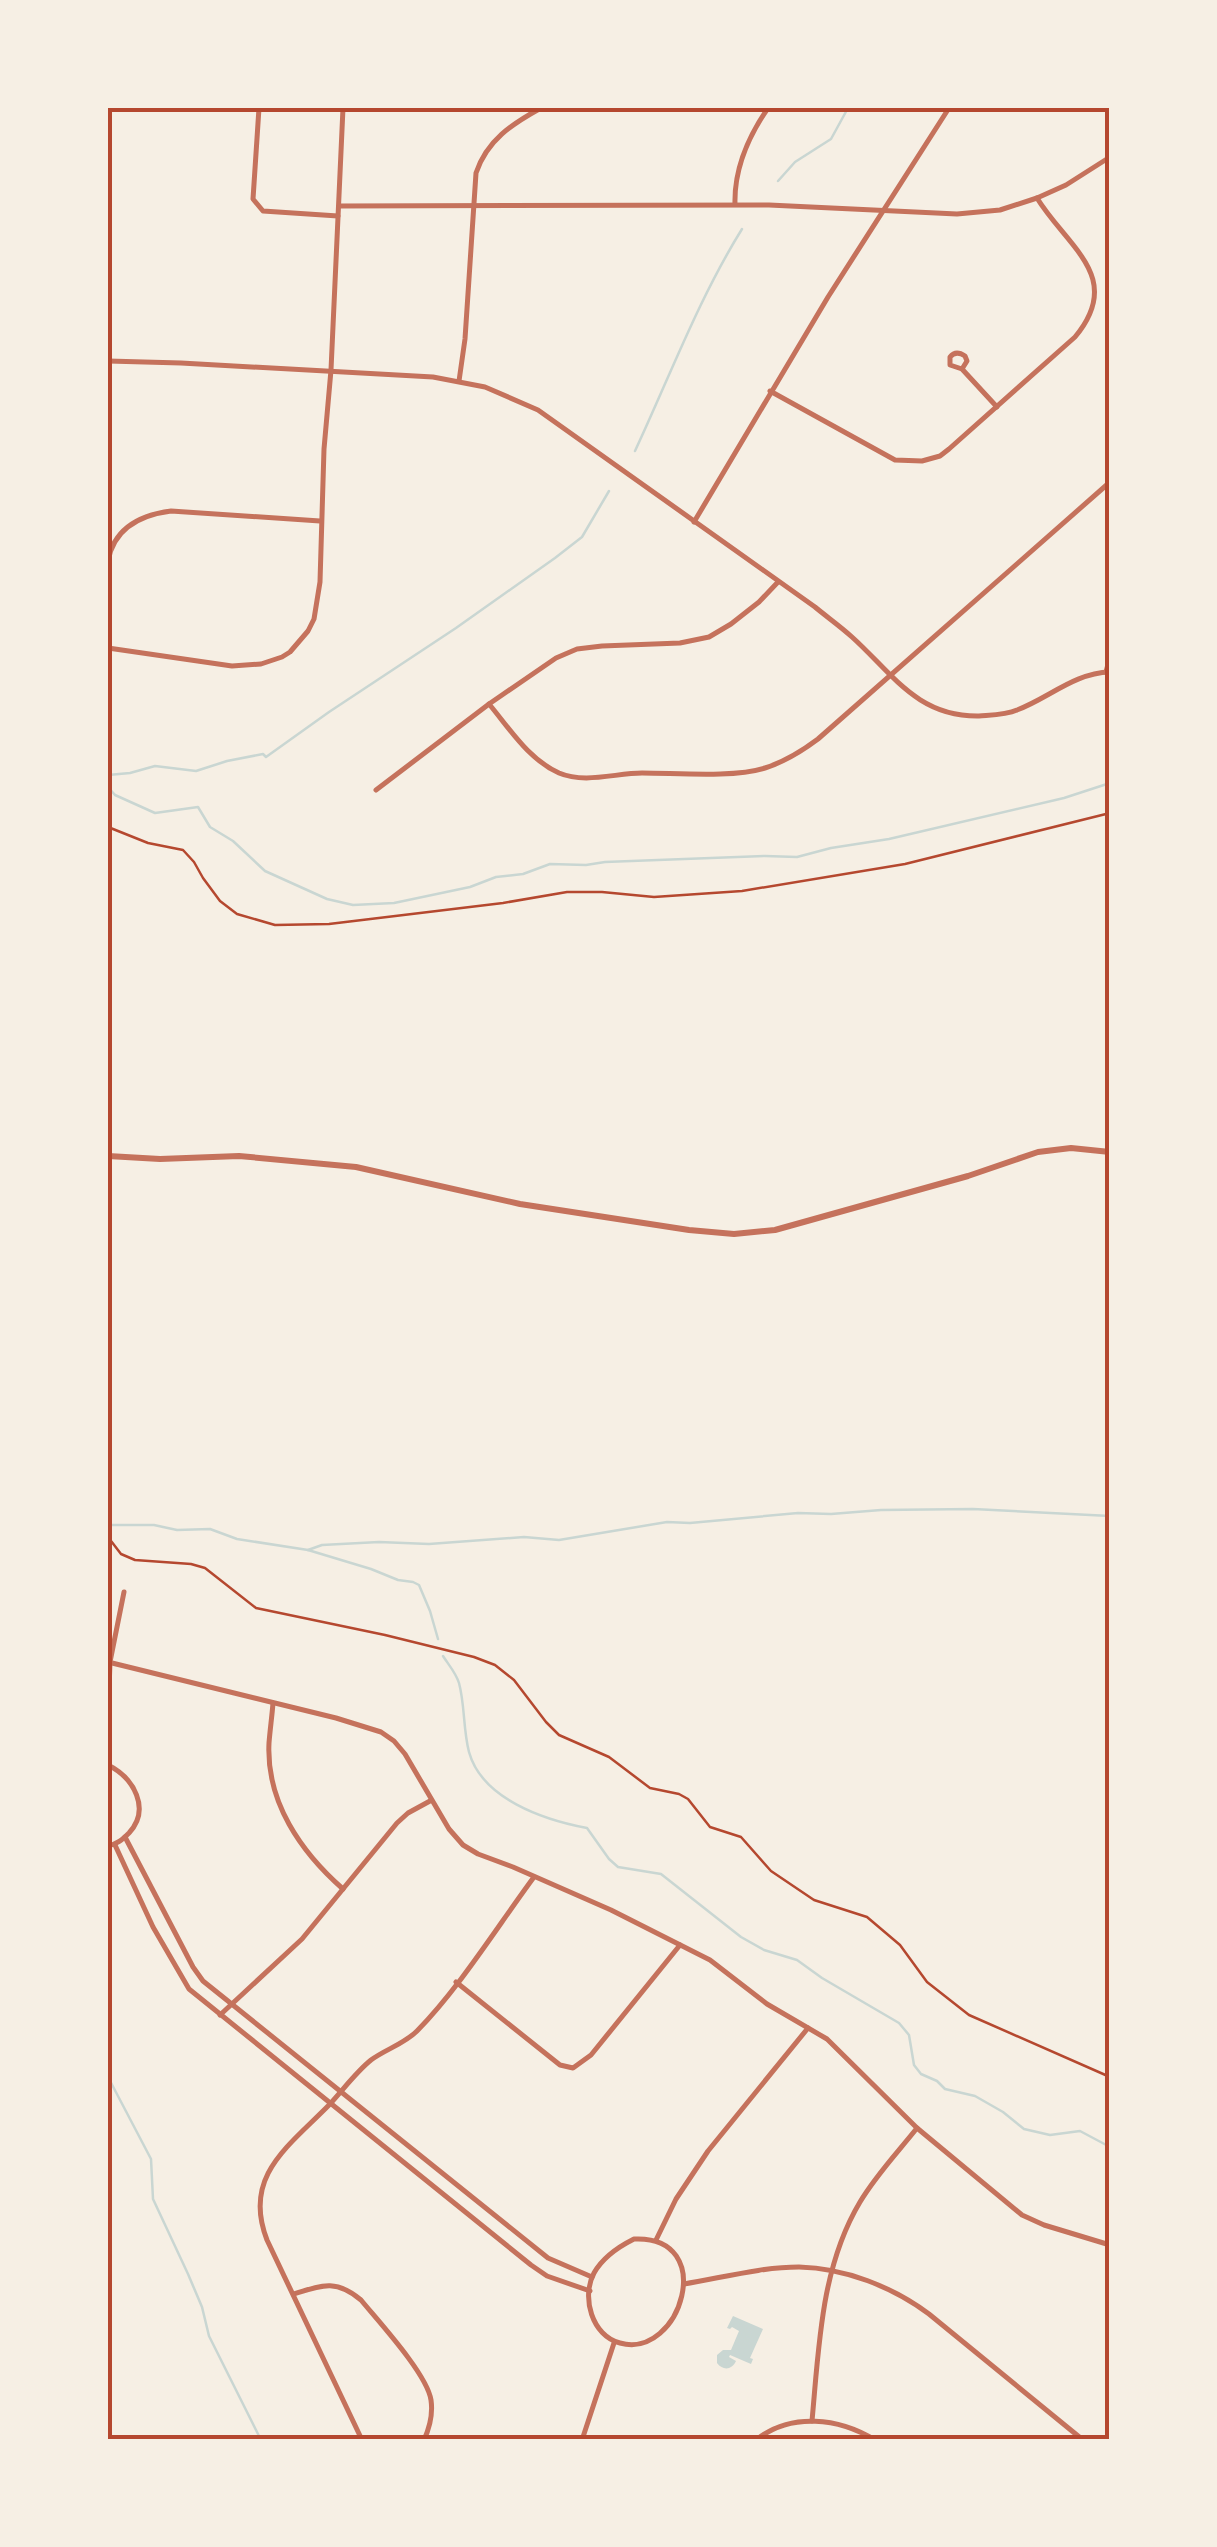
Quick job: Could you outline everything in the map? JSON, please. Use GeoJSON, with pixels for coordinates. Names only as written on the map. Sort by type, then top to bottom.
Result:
{"type":"FeatureCollection","features":[{"type":"Feature","properties":{"kind":"street"},"geometry":{"type":"LineString","coordinates":[[258,108],[254,199],[263,210],[338,216]]}},
{"type":"Feature","properties":{"kind":"street"},"geometry":{"type":"LineString","coordinates":[[108,648],[232,666],[261,664],[282,658],[301,641],[314,619],[320,582],[343,108]]}},
{"type":"Feature","properties":{"kind":"street"},"geometry":{"type":"LineString","coordinates":[[459,381],[476,173],[486,151],[508,129],[541,108]]}},
{"type":"Feature","properties":{"kind":"street"},"geometry":{"type":"LineString","coordinates":[[735,204],[743,152],[768,108]]}},
{"type":"Feature","properties":{"kind":"street"},"geometry":{"type":"LineString","coordinates":[[694,522],[770,392],[950,108]]}},
{"type":"Feature","properties":{"kind":"street"},"geometry":{"type":"LineString","coordinates":[[340,206],[735,204],[957,214],[1000,210],[1037,198],[1110,157]]}},
{"type":"Feature","properties":{"kind":"street"},"geometry":{"type":"LineString","coordinates":[[770,392],[886,457],[904,462],[940,456],[1086,324],[1095,299],[1094,280],[1086,261],[1037,198]]}},
{"type":"Feature","properties":{"kind":"street"},"geometry":{"type":"LineString","coordinates":[[108,361],[433,377],[504,394],[538,410],[815,608],[852,637],[902,688],[933,707],[967,716],[1016,711],[1083,676],[1108,672],[1110,657]]}},
{"type":"Feature","properties":{"kind":"street"},"geometry":{"type":"LineString","coordinates":[[962,369],[997,408]]}},
{"type":"Feature","properties":{"kind":"street"},"geometry":{"type":"LineString","coordinates":[[489,704],[535,759],[569,777],[762,770],[790,758],[818,739],[1110,482]]}},
{"type":"Feature","properties":{"kind":"street"},"geometry":{"type":"LineString","coordinates":[[108,561],[123,530],[156,513],[321,521]]}},
{"type":"Feature","properties":{"kind":"street"},"geometry":{"type":"LineString","coordinates":[[376,790],[538,668],[577,649],[680,643],[710,637],[759,602],[778,582]]}},
{"type":"Feature","properties":{"kind":"street"},"geometry":{"type":"LineString","coordinates":[[108,1156],[239,1156],[356,1166],[543,1208],[734,1234],[790,1226],[1038,1152],[1072,1148],[1110,1152]]}},
{"type":"Feature","properties":{"kind":"street"},"geometry":{"type":"LineString","coordinates":[[108,1718],[109,1662],[124,1592]]}},
{"type":"Feature","properties":{"kind":"street"},"geometry":{"type":"LineString","coordinates":[[109,1662],[381,1732],[404,1754],[449,1829],[463,1845],[597,1903],[710,1960],[767,2004],[826,2039],[917,2128],[1022,2215],[1110,2245]]}},
{"type":"Feature","properties":{"kind":"street"},"geometry":{"type":"LineString","coordinates":[[274,1703],[269,1747],[281,1809],[317,1866],[343,1889]]}},
{"type":"Feature","properties":{"kind":"street"},"geometry":{"type":"LineString","coordinates":[[108,1765],[128,1779],[140,1806],[136,1824],[111,1845],[189,1989],[531,2266],[590,2291]]}},
{"type":"Feature","properties":{"kind":"street"},"geometry":{"type":"LineString","coordinates":[[220,2016],[302,1939],[397,1823],[431,1801]]}},
{"type":"Feature","properties":{"kind":"street"},"geometry":{"type":"LineString","coordinates":[[125,1837],[202,1981],[548,2258],[592,2277]]}},
{"type":"Feature","properties":{"kind":"street"},"geometry":{"type":"LineString","coordinates":[[362,2440],[261,2225],[260,2193],[282,2153],[369,2062],[417,2030],[534,1876]]}},
{"type":"Feature","properties":{"kind":"street"},"geometry":{"type":"LineString","coordinates":[[456,1982],[560,2065],[574,2068],[591,2055],[680,1945]]}},
{"type":"Feature","properties":{"kind":"street"},"geometry":{"type":"LineString","coordinates":[[656,2240],[676,2198],[708,2151],[808,2028]]}},
{"type":"Feature","properties":{"kind":"street"},"geometry":{"type":"LineString","coordinates":[[812,2420],[830,2272],[837,2249],[860,2201],[917,2128]]}},
{"type":"Feature","properties":{"kind":"street"},"geometry":{"type":"LineString","coordinates":[[634,2239],[656,2240],[663,2242],[679,2262],[684,2284],[678,2310],[665,2328],[648,2341],[614,2342],[593,2320],[589,2300],[592,2277],[621,2245],[634,2239]]}},
{"type":"Feature","properties":{"kind":"street"},"geometry":{"type":"LineString","coordinates":[[684,2284],[783,2268],[813,2268],[884,2286],[907,2297],[1083,2440]]}},
{"type":"Feature","properties":{"kind":"street"},"geometry":{"type":"LineString","coordinates":[[294,2294],[333,2285],[361,2300],[427,2388],[431,2411],[424,2440]]}},
{"type":"Feature","properties":{"kind":"street"},"geometry":{"type":"LineString","coordinates":[[582,2440],[614,2342]]}},
{"type":"Feature","properties":{"kind":"street"},"geometry":{"type":"LineString","coordinates":[[756,2440],[781,2427],[812,2420],[859,2430],[875,2440]]}},
{"type":"Feature","properties":{"kind":"path"},"geometry":{"type":"LineString","coordinates":[[108,827],[148,843],[182,850],[220,902],[237,914],[275,925],[329,924],[567,892],[654,897],[742,891],[905,864],[1110,813]]}},
{"type":"Feature","properties":{"kind":"path"},"geometry":{"type":"LineString","coordinates":[[108,1536],[121,1554],[135,1560],[205,1568],[256,1608],[368,1630],[495,1665],[514,1680],[559,1735],[609,1757],[650,1788],[688,1799],[710,1827],[741,1838],[764,1864],[801,1892],[827,1905],[861,1914],[878,1925],[900,1945],[927,1982],[968,2015],[1110,2077]]}},
{"type":"Feature","properties":{"kind":"shaded area"},"geometry":{"type":"Polygon","coordinates":[[[733,2316],[763,2329],[751,2364],[730,2355],[736,2361],[725,2368],[717,2363],[717,2355],[731,2350],[739,2331],[727,2328],[733,2316]]]}},
{"type":"Feature","properties":{"kind":"waterway"},"geometry":{"type":"LineString","coordinates":[[778,181],[795,162],[831,139],[848,108]]}},
{"type":"Feature","properties":{"kind":"waterway"},"geometry":{"type":"LineString","coordinates":[[635,451],[698,311],[742,229]]}},
{"type":"Feature","properties":{"kind":"waterway"},"geometry":{"type":"LineString","coordinates":[[108,775],[155,766],[196,771],[227,761],[263,754],[266,757],[555,558],[582,537],[609,491]]}},
{"type":"Feature","properties":{"kind":"waterway"},"geometry":{"type":"LineString","coordinates":[[108,787],[115,795],[155,813],[198,807],[210,827],[233,841],[265,871],[327,899],[353,905],[394,903],[523,874],[550,864],[797,857],[1064,798],[1110,783]]}},
{"type":"Feature","properties":{"kind":"waterway"},"geometry":{"type":"LineString","coordinates":[[308,1550],[322,1545],[379,1542],[429,1544],[524,1537],[559,1540],[667,1522],[798,1513],[973,1509],[1110,1516]]}},
{"type":"Feature","properties":{"kind":"waterway"},"geometry":{"type":"LineString","coordinates":[[109,1525],[210,1529],[237,1539],[308,1550],[413,1582],[419,1585],[438,1639]]}},
{"type":"Feature","properties":{"kind":"waterway"},"geometry":{"type":"LineString","coordinates":[[443,1656],[459,1683],[469,1752],[487,1783],[501,1795],[534,1813],[587,1828],[618,1867],[661,1874],[741,1937],[764,1950],[797,1960],[899,2023],[909,2035],[914,2065],[945,2089],[975,2096],[1024,2129],[1050,2135],[1080,2131],[1110,2147]]}},
{"type":"Feature","properties":{"kind":"waterway"},"geometry":{"type":"LineString","coordinates":[[108,2077],[151,2159],[153,2199],[202,2307],[209,2336],[261,2440]]}}]}
